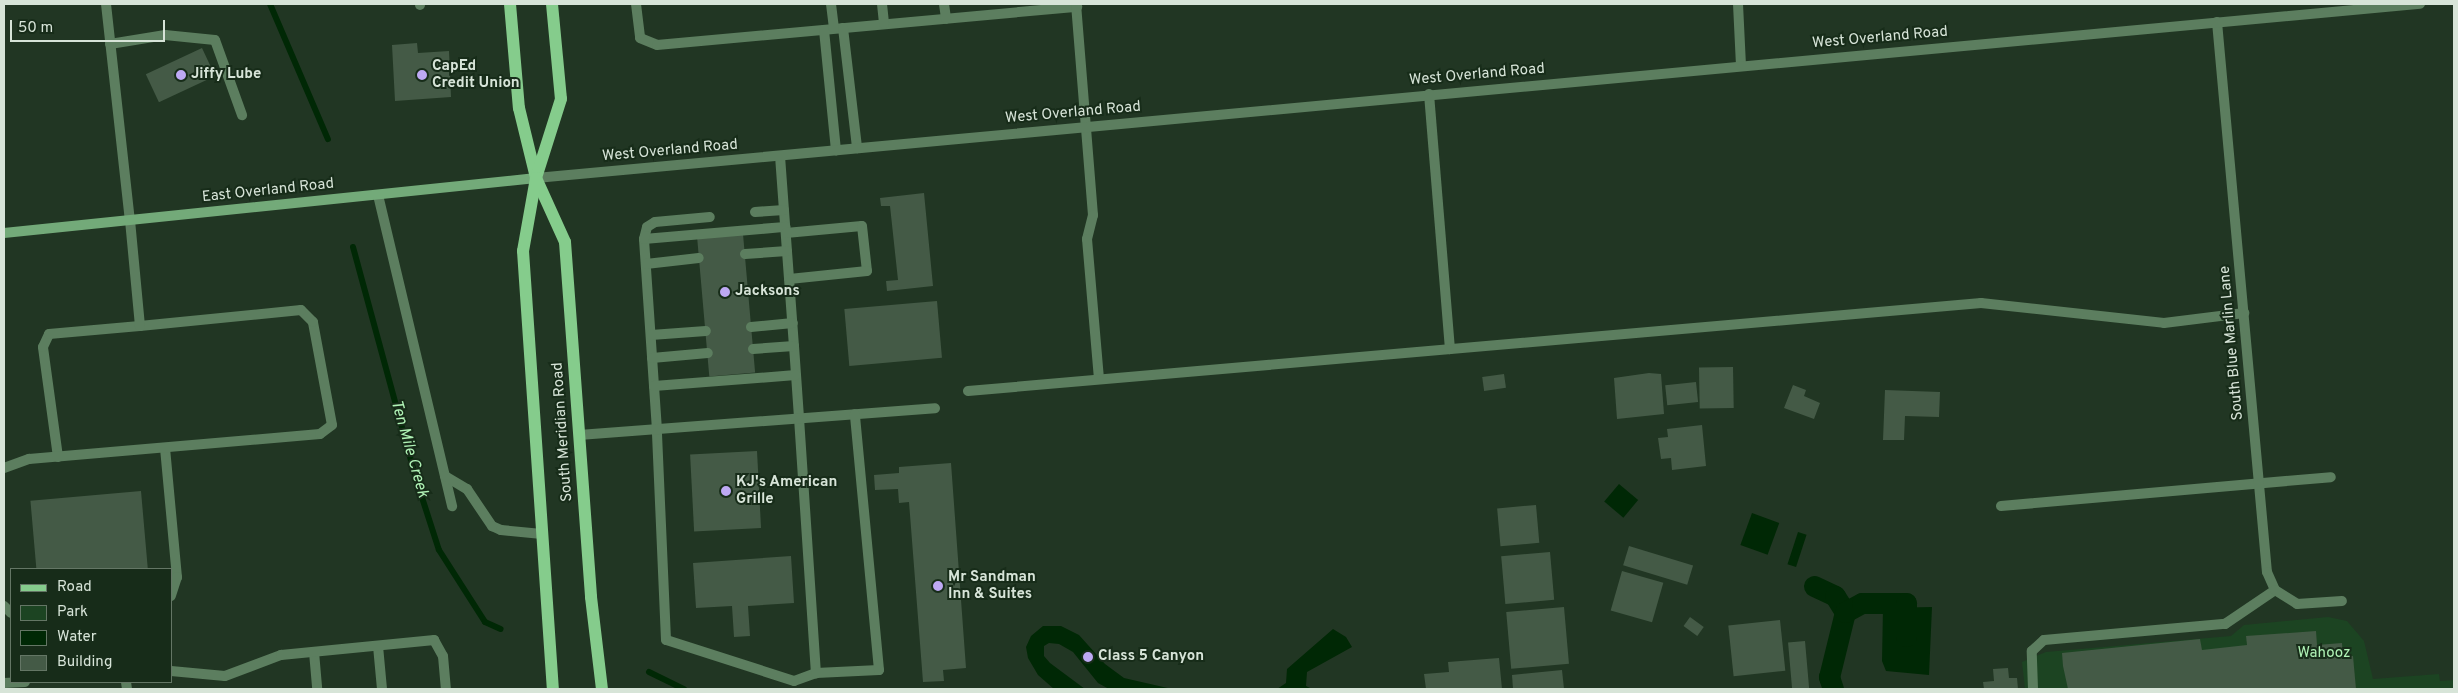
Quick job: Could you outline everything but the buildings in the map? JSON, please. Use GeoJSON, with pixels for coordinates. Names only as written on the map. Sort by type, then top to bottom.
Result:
{"type":"FeatureCollection","features":[{"type":"Feature","properties":{"kind":"main road","name":"South Meridian Road"},"geometry":{"type":"LineString","coordinates":[[510,4],[519,108],[536,178],[564,242],[591,597],[602,689]]}},
{"type":"Feature","properties":{"kind":"main road","name":"South Meridian Road"},"geometry":{"type":"LineString","coordinates":[[552,4],[561,99],[536,178],[523,251],[553,689]]}},
{"type":"Feature","properties":{"kind":"main road","name":"East Overland Road"},"geometry":{"type":"LineString","coordinates":[[4,233],[536,178]]}},
{"type":"Feature","properties":{"kind":"street"},"geometry":{"type":"LineString","coordinates":[[106,4],[140,326]]}},
{"type":"Feature","properties":{"kind":"street"},"geometry":{"type":"LineString","coordinates":[[636,4],[640,38],[657,45],[946,19],[1009,8],[1077,6],[1085,127],[1094,215],[1087,239],[1099,378]]}},
{"type":"Feature","properties":{"kind":"street"},"geometry":{"type":"LineString","coordinates":[[831,4],[857,148]]}},
{"type":"Feature","properties":{"kind":"street"},"geometry":{"type":"LineString","coordinates":[[882,4],[884,24]]}},
{"type":"Feature","properties":{"kind":"street"},"geometry":{"type":"LineString","coordinates":[[944,4],[946,19]]}},
{"type":"Feature","properties":{"kind":"street"},"geometry":{"type":"LineString","coordinates":[[1738,4],[1741,66]]}},
{"type":"Feature","properties":{"kind":"street","name":"West Overland Road"},"geometry":{"type":"LineString","coordinates":[[536,178],[1429,94],[2420,4]]}},
{"type":"Feature","properties":{"kind":"street","name":"South Blue Marlin Lane"},"geometry":{"type":"LineString","coordinates":[[2218,22],[2267,572],[2275,590]]}},
{"type":"Feature","properties":{"kind":"street"},"geometry":{"type":"LineString","coordinates":[[834,29],[836,150]]}},
{"type":"Feature","properties":{"kind":"street"},"geometry":{"type":"LineString","coordinates":[[110,44],[165,35],[215,40],[242,115]]}},
{"type":"Feature","properties":{"kind":"street"},"geometry":{"type":"LineString","coordinates":[[1429,94],[1450,349]]}},
{"type":"Feature","properties":{"kind":"street"},"geometry":{"type":"LineString","coordinates":[[780,156],[816,673]]}},
{"type":"Feature","properties":{"kind":"street"},"geometry":{"type":"LineString","coordinates":[[378,195],[452,506]]}},
{"type":"Feature","properties":{"kind":"street"},"geometry":{"type":"LineString","coordinates":[[755,212],[784,210]]}},
{"type":"Feature","properties":{"kind":"street"},"geometry":{"type":"LineString","coordinates":[[710,217],[656,222],[647,227],[644,239],[657,430],[666,640],[794,681],[816,673],[879,670],[855,414]]}},
{"type":"Feature","properties":{"kind":"street"},"geometry":{"type":"LineString","coordinates":[[644,239],[862,226],[867,271],[789,278]]}},
{"type":"Feature","properties":{"kind":"street"},"geometry":{"type":"LineString","coordinates":[[745,254],[787,251]]}},
{"type":"Feature","properties":{"kind":"street"},"geometry":{"type":"LineString","coordinates":[[646,264],[699,258]]}},
{"type":"Feature","properties":{"kind":"street"},"geometry":{"type":"LineString","coordinates":[[968,391],[1099,378],[1981,303],[2164,323],[2244,313]]}},
{"type":"Feature","properties":{"kind":"street"},"geometry":{"type":"LineString","coordinates":[[4,468],[29,460],[320,434],[332,425],[313,322],[301,310],[49,334],[43,347],[58,457]]}},
{"type":"Feature","properties":{"kind":"street"},"geometry":{"type":"LineString","coordinates":[[751,327],[792,323]]}},
{"type":"Feature","properties":{"kind":"street"},"geometry":{"type":"LineString","coordinates":[[651,335],[706,331]]}},
{"type":"Feature","properties":{"kind":"street"},"geometry":{"type":"LineString","coordinates":[[753,349],[794,346]]}},
{"type":"Feature","properties":{"kind":"street"},"geometry":{"type":"LineString","coordinates":[[652,358],[708,353]]}},
{"type":"Feature","properties":{"kind":"street"},"geometry":{"type":"LineString","coordinates":[[654,386],[796,375]]}},
{"type":"Feature","properties":{"kind":"street"},"geometry":{"type":"LineString","coordinates":[[579,435],[935,408]]}},
{"type":"Feature","properties":{"kind":"street"},"geometry":{"type":"LineString","coordinates":[[165,448],[177,577],[172,593]]}},
{"type":"Feature","properties":{"kind":"street"},"geometry":{"type":"LineString","coordinates":[[445,476],[467,489],[492,526],[500,530],[542,534]]}},
{"type":"Feature","properties":{"kind":"street"},"geometry":{"type":"LineString","coordinates":[[2001,506],[2331,477]]}},
{"type":"Feature","properties":{"kind":"street"},"geometry":{"type":"LineString","coordinates":[[2033,689],[2032,651],[2044,640],[2224,624],[2275,590],[2296,604],[2342,601]]}},
{"type":"Feature","properties":{"kind":"street"},"geometry":{"type":"LineString","coordinates":[[172,672],[224,676],[281,656],[434,640],[443,656],[446,689]]}},
{"type":"Feature","properties":{"kind":"street"},"geometry":{"type":"LineString","coordinates":[[378,646],[382,689]]}},
{"type":"Feature","properties":{"kind":"street"},"geometry":{"type":"LineString","coordinates":[[314,652],[317,689]]}},
{"type":"Feature","properties":{"kind":"green space","name":"Wahooz"},"geometry":{"type":"Polygon","coordinates":[[[2328,617],[2347,621],[2364,641],[2373,679],[2439,674],[2440,681],[2454,680],[2454,689],[2025,689],[2022,662],[2046,652],[2231,636],[2244,625],[2328,617]]]}},
{"type":"Feature","properties":{"kind":"water"},"geometry":{"type":"Polygon","coordinates":[[[1619,484],[1638,500],[1623,518],[1604,502],[1619,484]]]}},
{"type":"Feature","properties":{"kind":"water"},"geometry":{"type":"Polygon","coordinates":[[[1752,513],[1779,523],[1768,555],[1740,545],[1752,513]]]}},
{"type":"Feature","properties":{"kind":"water"},"geometry":{"type":"Polygon","coordinates":[[[1798,532],[1807,535],[1796,567],[1787,564],[1798,532]]]}},
{"type":"Feature","properties":{"kind":"water"},"geometry":{"type":"Polygon","coordinates":[[[1932,607],[1929,675],[1886,671],[1882,661],[1883,608],[1932,607]]]}},
{"type":"Feature","properties":{"kind":"water","name":"Class 5 Canyon"},"geometry":{"type":"Polygon","coordinates":[[[1043,626],[1061,626],[1079,635],[1105,664],[1124,678],[1172,689],[1109,689],[1098,683],[1073,652],[1059,644],[1049,643],[1044,646],[1044,656],[1050,663],[1085,689],[1054,689],[1038,675],[1028,658],[1026,647],[1031,636],[1043,626]]]}},
{"type":"Feature","properties":{"kind":"water"},"geometry":{"type":"Polygon","coordinates":[[[1333,629],[1346,637],[1352,647],[1307,672],[1306,686],[1312,689],[1277,689],[1286,683],[1287,669],[1333,629]]]}},
{"type":"Feature","properties":{"kind":"waterway","name":"Ten Mile Creek"},"geometry":{"type":"LineString","coordinates":[[270,4],[328,139]]}},
{"type":"Feature","properties":{"kind":"waterway","name":"Ten Mile Creek"},"geometry":{"type":"LineString","coordinates":[[353,247],[417,482],[439,550],[485,622],[501,629]]}},
{"type":"Feature","properties":{"kind":"waterway"},"geometry":{"type":"LineString","coordinates":[[1814,586],[1835,596],[1845,612]]}},
{"type":"Feature","properties":{"kind":"waterway"},"geometry":{"type":"LineString","coordinates":[[1833,689],[1829,677],[1845,612],[1862,603],[1906,603],[1906,636]]}},
{"type":"Feature","properties":{"kind":"waterway","name":"Ten Mile Creek"},"geometry":{"type":"LineString","coordinates":[[649,672],[684,689]]}},
{"type":"Feature","properties":{"kind":"place","name":"Jiffy Lube"},"geometry":{"type":"Point","coordinates":[181,75]}},
{"type":"Feature","properties":{"kind":"place","name":"CapEd Credit Union"},"geometry":{"type":"Point","coordinates":[422,75]}},
{"type":"Feature","properties":{"kind":"place","name":"Jacksons"},"geometry":{"type":"Point","coordinates":[725,292]}},
{"type":"Feature","properties":{"kind":"place","name":"KJ's American Grille"},"geometry":{"type":"Point","coordinates":[726,491]}},
{"type":"Feature","properties":{"kind":"place","name":"Mr Sandman Inn & Suites"},"geometry":{"type":"Point","coordinates":[938,586]}},
{"type":"Feature","properties":{"kind":"place","name":"Class 5 Canyon"},"geometry":{"type":"Point","coordinates":[1088,657]}}]}
